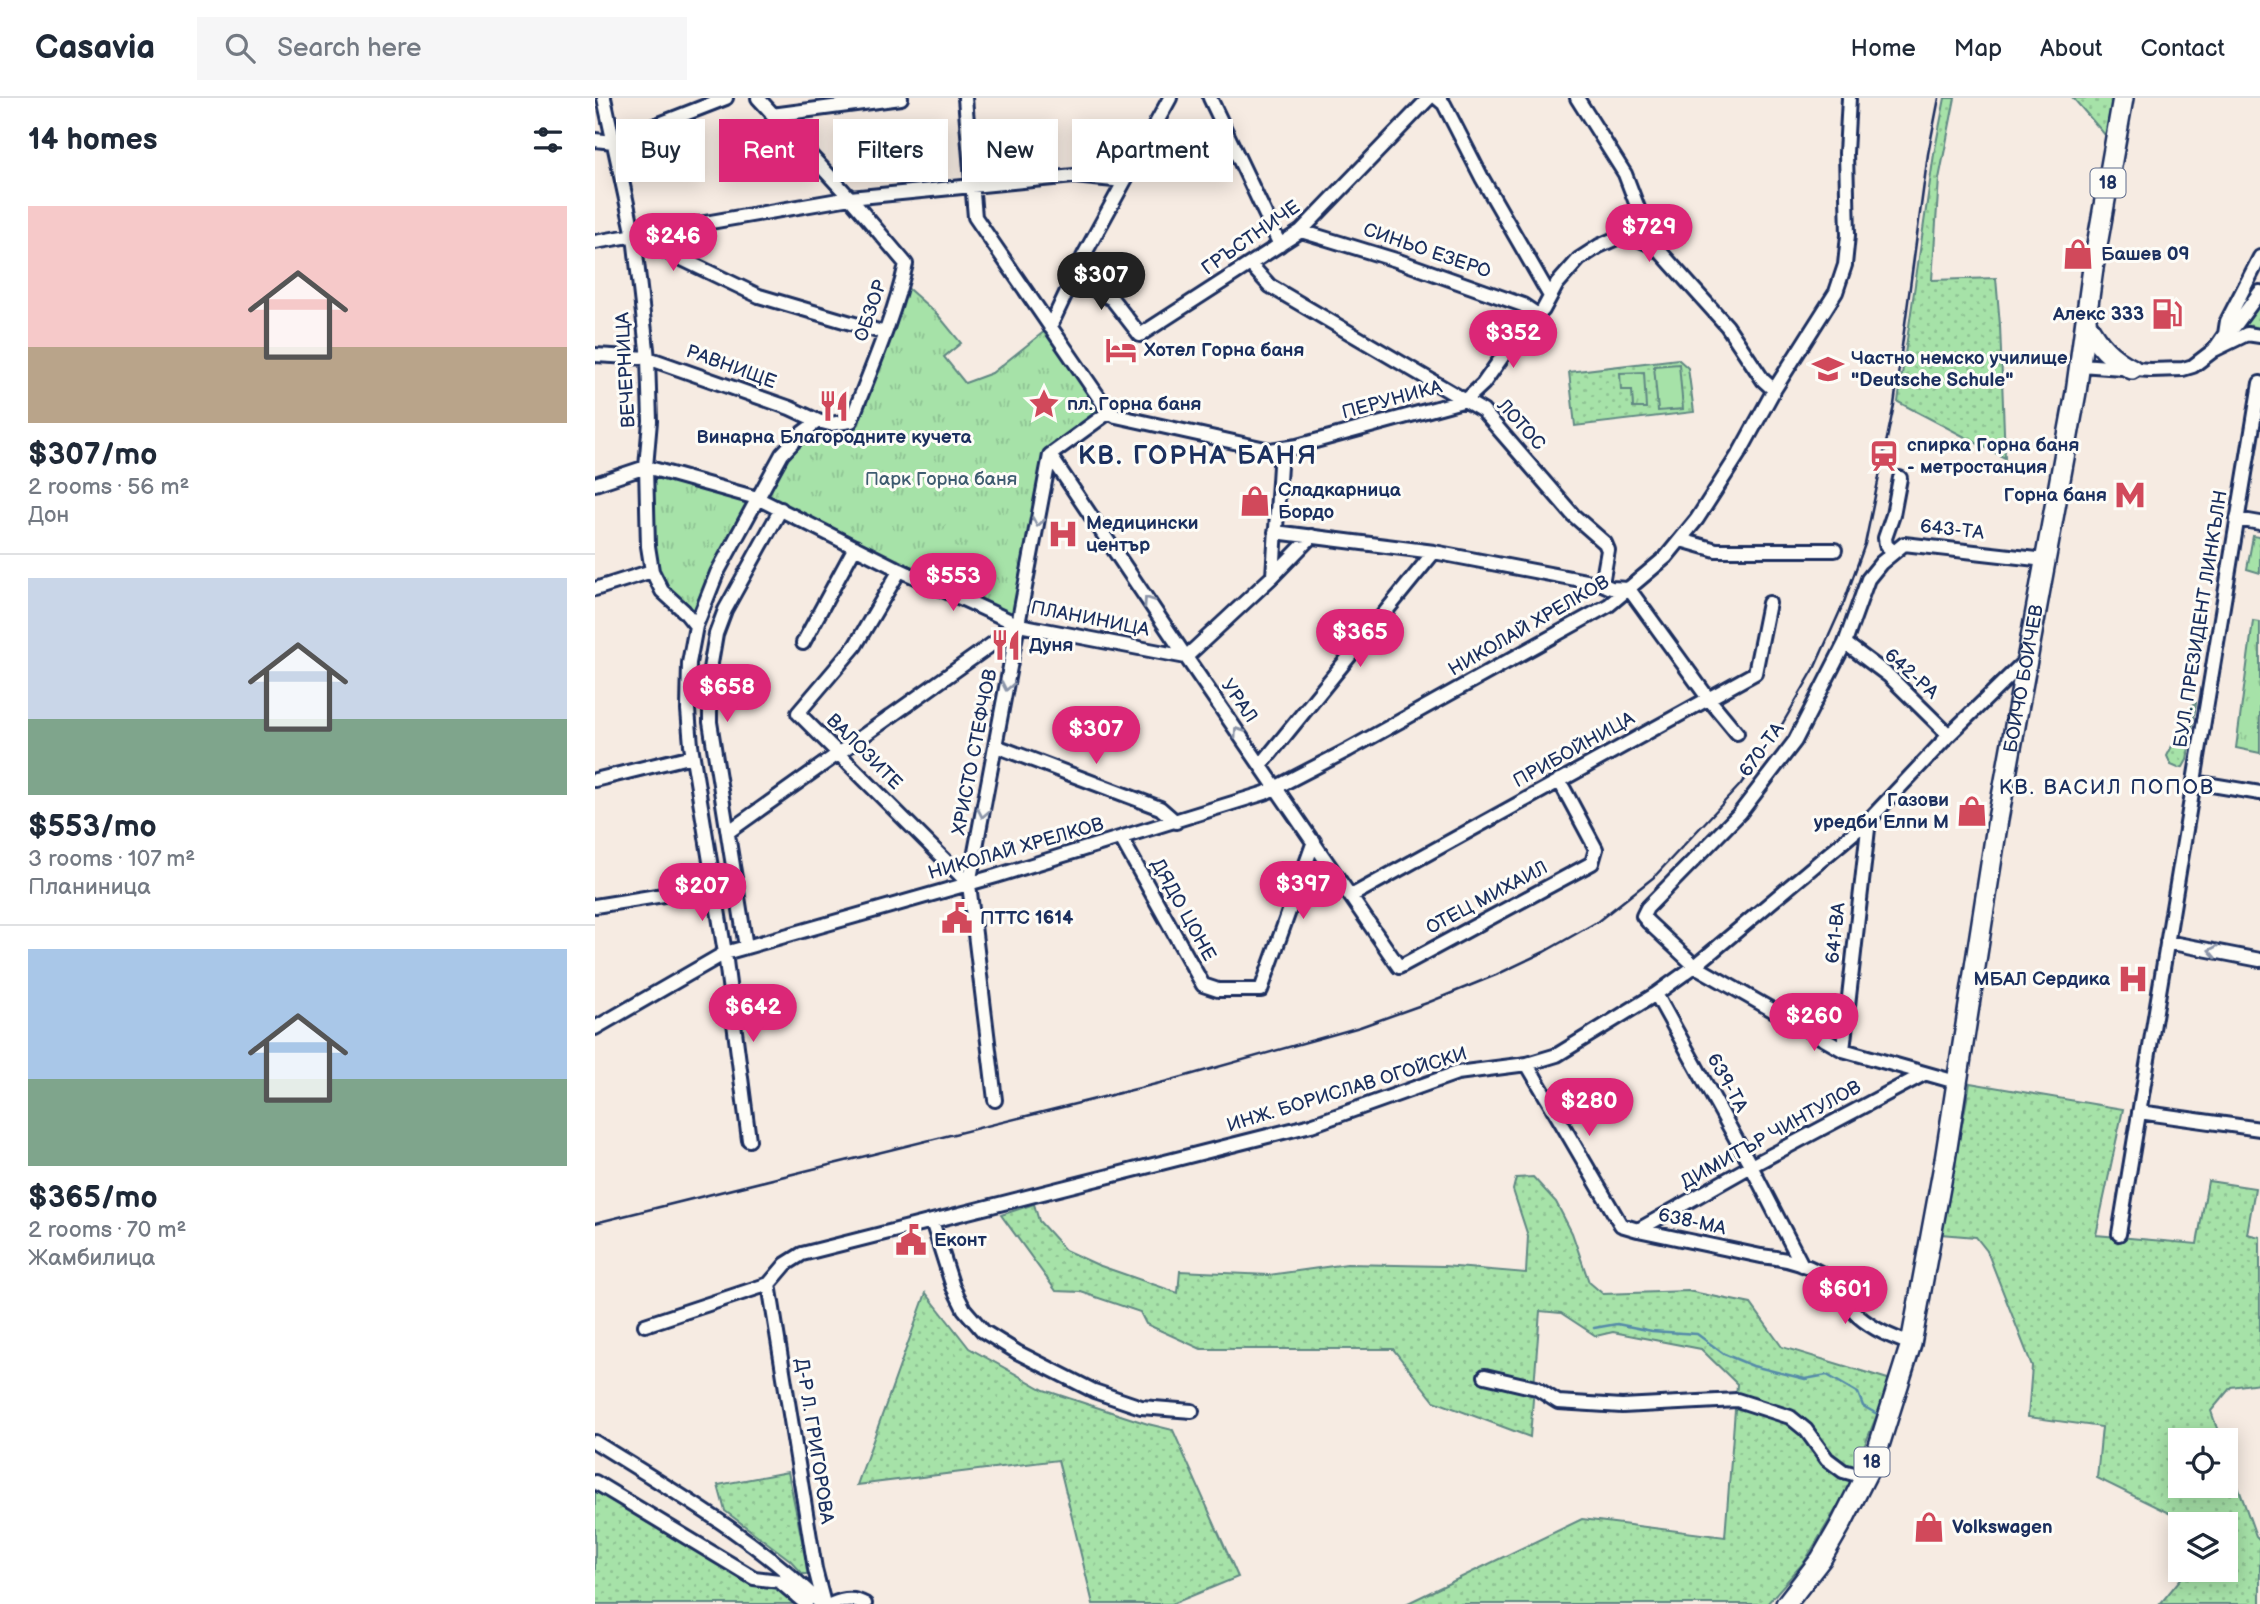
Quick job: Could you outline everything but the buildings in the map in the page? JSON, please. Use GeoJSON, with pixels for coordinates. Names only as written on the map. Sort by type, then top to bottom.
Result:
{"type":"FeatureCollection","features":[{"type":"Feature","properties":{"kind":"highway","name":"БОЙЧО БОЙЧЕВ"},"geometry":{"type":"LineString","coordinates":[[1786,1604],[1821,1559],[1876,1455],[1911,1344],[1957,1082],[1998,819],[2080,365],[2093,268],[2123,98]]}},
{"type":"Feature","properties":{"kind":"highway"},"geometry":{"type":"LineString","coordinates":[[2086,323],[2108,355],[2132,369]]}},
{"type":"Feature","properties":{"kind":"street","name":"ВЕЧЕРНИЦА"},"geometry":{"type":"LineString","coordinates":[[604,98],[634,236],[648,358],[650,421],[646,467],[648,546],[652,571],[662,591],[696,626]]}},
{"type":"Feature","properties":{"kind":"street"},"geometry":{"type":"LineString","coordinates":[[595,140],[613,142],[726,98]]}},
{"type":"Feature","properties":{"kind":"street","name":"ОБЗОР"},"geometry":{"type":"LineString","coordinates":[[758,98],[850,198],[906,264],[885,333],[851,421]]}},
{"type":"Feature","properties":{"kind":"street"},"geometry":{"type":"LineString","coordinates":[[772,115],[901,98]]}},
{"type":"Feature","properties":{"kind":"street"},"geometry":{"type":"LineString","coordinates":[[965,98],[975,217],[1109,412],[1050,455]]}},
{"type":"Feature","properties":{"kind":"street"},"geometry":{"type":"LineString","coordinates":[[1158,119],[1170,98]]}},
{"type":"Feature","properties":{"kind":"street"},"geometry":{"type":"LineString","coordinates":[[1210,98],[1280,245]]}},
{"type":"Feature","properties":{"kind":"street","name":"ГРЪСТНИЧЕ"},"geometry":{"type":"LineString","coordinates":[[1072,277],[1112,299],[1140,335],[1301,231],[1429,98]]}},
{"type":"Feature","properties":{"kind":"street"},"geometry":{"type":"LineString","coordinates":[[1437,98],[1444,104],[1482,178],[1550,296]]}},
{"type":"Feature","properties":{"kind":"street"},"geometry":{"type":"LineString","coordinates":[[1577,98],[1625,174],[1656,247],[1727,326],[1763,380],[1774,390]]}},
{"type":"Feature","properties":{"kind":"street","name":"НИКОЛАЙ ХРЕЛКОВ"},"geometry":{"type":"LineString","coordinates":[[595,1028],[725,953],[969,884],[1176,822],[1277,788],[1594,614],[1629,589],[1666,557],[1713,496],[1774,390],[1831,303],[1843,275],[1848,235],[1846,153],[1849,98]]}},
{"type":"Feature","properties":{"kind":"street"},"geometry":{"type":"LineString","coordinates":[[595,242],[850,198],[1072,176]]}},
{"type":"Feature","properties":{"kind":"street"},"geometry":{"type":"LineString","coordinates":[[1050,327],[1072,277],[1123,182]]}},
{"type":"Feature","properties":{"kind":"street","name":"СИНЬО ЕЗЕРО"},"geometry":{"type":"LineString","coordinates":[[1301,231],[1523,304],[1538,316]]}},
{"type":"Feature","properties":{"kind":"street"},"geometry":{"type":"LineString","coordinates":[[634,236],[759,296],[885,333]]}},
{"type":"Feature","properties":{"kind":"street","name":"ПЕРУНИКА"},"geometry":{"type":"LineString","coordinates":[[1109,412],[1211,439],[1280,450],[1467,400],[1483,384],[1519,333],[1546,306],[1557,284],[1574,262],[1613,238],[1633,237],[1656,247]]}},
{"type":"Feature","properties":{"kind":"street"},"geometry":{"type":"LineString","coordinates":[[2225,334],[2227,321],[2257,268],[2260,257]]}},
{"type":"Feature","properties":{"kind":"street","name":"ЛОТОС"},"geometry":{"type":"LineString","coordinates":[[1250,264],[1271,286],[1467,400],[1490,419],[1573,515],[1605,543],[1608,550],[1602,584]]}},
{"type":"Feature","properties":{"kind":"street"},"geometry":{"type":"LineString","coordinates":[[2080,365],[2183,369],[2202,361],[2214,350],[2260,292]]}},
{"type":"Feature","properties":{"kind":"street"},"geometry":{"type":"LineString","coordinates":[[2214,350],[2247,334],[2260,336]]}},
{"type":"Feature","properties":{"kind":"street","name":"РАВНИЩЕ"},"geometry":{"type":"LineString","coordinates":[[595,355],[648,358],[790,408],[818,421],[829,424],[851,421]]}},
{"type":"Feature","properties":{"kind":"street","name":"БУЛ. ПРЕЗИДЕНТ ЛИНКЪЛН"},"geometry":{"type":"LineString","coordinates":[[2119,1234],[2260,383]]}},
{"type":"Feature","properties":{"kind":"street"},"geometry":{"type":"LineString","coordinates":[[749,1140],[725,953],[692,756],[688,710],[689,663],[696,626],[717,573],[782,454],[818,421]]}},
{"type":"Feature","properties":{"kind":"street"},"geometry":{"type":"LineString","coordinates":[[1273,576],[1280,450]]}},
{"type":"Feature","properties":{"kind":"street","name":"ХРИСТО СТЕФЧОВ"},"geometry":{"type":"LineString","coordinates":[[995,1100],[969,884],[1050,455]]}},
{"type":"Feature","properties":{"kind":"street","name":"УРАЛ"},"geometry":{"type":"LineString","coordinates":[[1050,455],[1399,967]]}},
{"type":"Feature","properties":{"kind":"street"},"geometry":{"type":"LineString","coordinates":[[595,484],[646,467]]}},
{"type":"Feature","properties":{"kind":"street","name":"ПЛАНИНИЦА"},"geometry":{"type":"LineString","coordinates":[[646,467],[757,498],[900,570],[1019,625],[1186,657]]}},
{"type":"Feature","properties":{"kind":"street"},"geometry":{"type":"LineString","coordinates":[[1894,552],[1886,545],[1885,538],[1893,515],[1900,478]]}},
{"type":"Feature","properties":{"kind":"street"},"geometry":{"type":"LineString","coordinates":[[746,947],[710,722],[709,669],[716,634],[725,610],[781,509]]}},
{"type":"Feature","properties":{"kind":"street"},"geometry":{"type":"LineString","coordinates":[[2237,519],[2260,523]]}},
{"type":"Feature","properties":{"kind":"street"},"geometry":{"type":"LineString","coordinates":[[1275,532],[1434,552],[1602,584],[1611,588],[1629,589],[1708,698],[1737,733]]}},
{"type":"Feature","properties":{"kind":"street"},"geometry":{"type":"LineString","coordinates":[[1186,657],[1312,537]]}},
{"type":"Feature","properties":{"kind":"street"},"geometry":{"type":"LineString","coordinates":[[1681,540],[1716,550],[1835,550]]}},
{"type":"Feature","properties":{"kind":"street","name":"643-ТА"},"geometry":{"type":"LineString","coordinates":[[1868,579],[1881,563],[1904,544],[2045,560]]}},
{"type":"Feature","properties":{"kind":"street"},"geometry":{"type":"LineString","coordinates":[[803,643],[855,547]]}},
{"type":"Feature","properties":{"kind":"street"},"geometry":{"type":"LineString","coordinates":[[1261,765],[1434,552]]}},
{"type":"Feature","properties":{"kind":"street","name":"ВАЛОЗИТЕ"},"geometry":{"type":"LineString","coordinates":[[900,570],[855,646],[797,713],[969,884]]}},
{"type":"Feature","properties":{"kind":"street"},"geometry":{"type":"LineString","coordinates":[[595,589],[652,571]]}},
{"type":"Feature","properties":{"kind":"street","name":"670-ТА"},"geometry":{"type":"LineString","coordinates":[[1695,966],[1643,916],[1647,908],[1740,813],[1795,741],[1845,643],[1868,579]]}},
{"type":"Feature","properties":{"kind":"street","name":"ПРИБОЙНИЦА"},"geometry":{"type":"LineString","coordinates":[[1351,897],[1755,673],[1769,603]]}},
{"type":"Feature","properties":{"kind":"street"},"geometry":{"type":"LineString","coordinates":[[728,832],[1019,625]]}},
{"type":"Feature","properties":{"kind":"street","name":"642-РА"},"geometry":{"type":"LineString","coordinates":[[1845,643],[1889,676],[1949,736]]}},
{"type":"Feature","properties":{"kind":"street","name":"ИНЖ. БОРИСЛАВ ОГОЙСКИ"},"geometry":{"type":"LineString","coordinates":[[645,1325],[769,1284],[786,1264],[802,1254],[1311,1125],[1457,1073],[1527,1064],[1557,1055],[1695,966],[1869,820],[2027,659]]}},
{"type":"Feature","properties":{"kind":"street"},"geometry":{"type":"LineString","coordinates":[[996,746],[1160,808],[1176,822]]}},
{"type":"Feature","properties":{"kind":"street"},"geometry":{"type":"LineString","coordinates":[[595,780],[692,756]]}},
{"type":"Feature","properties":{"kind":"street","name":"ОТЕЦ МИХАИЛ"},"geometry":{"type":"LineString","coordinates":[[1399,967],[1592,863],[1596,849],[1559,780]]}},
{"type":"Feature","properties":{"kind":"street"},"geometry":{"type":"LineString","coordinates":[[2193,782],[2260,793]]}},
{"type":"Feature","properties":{"kind":"street","name":"641-ВА"},"geometry":{"type":"LineString","coordinates":[[1843,1050],[1869,820]]}},
{"type":"Feature","properties":{"kind":"street","name":"ДЯДО ЦОНЕ"},"geometry":{"type":"LineString","coordinates":[[1121,838],[1202,985],[1219,990],[1261,990],[1314,841]]}},
{"type":"Feature","properties":{"kind":"street"},"geometry":{"type":"LineString","coordinates":[[595,906],[713,887]]}},
{"type":"Feature","properties":{"kind":"street"},"geometry":{"type":"LineString","coordinates":[[2167,942],[2260,960]]}},
{"type":"Feature","properties":{"kind":"street"},"geometry":{"type":"LineString","coordinates":[[1695,966],[1843,1050],[1957,1082]]}},
{"type":"Feature","properties":{"kind":"street","name":"639-ТА"},"geometry":{"type":"LineString","coordinates":[[1655,994],[1751,1166],[1802,1265]]}},
{"type":"Feature","properties":{"kind":"street","name":"638-МА"},"geometry":{"type":"LineString","coordinates":[[1527,1064],[1621,1225],[1802,1265],[1829,1279],[1857,1315],[1871,1326],[1911,1344]]}},
{"type":"Feature","properties":{"kind":"street","name":"ДИМИТЪР ЧИНТУЛОВ"},"geometry":{"type":"LineString","coordinates":[[1638,1230],[1924,1074]]}},
{"type":"Feature","properties":{"kind":"street"},"geometry":{"type":"LineString","coordinates":[[2139,1112],[2260,1129]]}},
{"type":"Feature","properties":{"kind":"street"},"geometry":{"type":"LineString","coordinates":[[932,1221],[953,1287],[964,1309],[983,1331],[1017,1352],[1094,1391],[1141,1407],[1192,1411]]}},
{"type":"Feature","properties":{"kind":"street","name":"Д-Р Л. ГРИГОРОВА"},"geometry":{"type":"LineString","coordinates":[[769,1284],[823,1604]]}},
{"type":"Feature","properties":{"kind":"street"},"geometry":{"type":"LineString","coordinates":[[1485,1376],[1536,1388],[1557,1402],[1622,1406],[1737,1400],[1790,1417],[1807,1430],[1827,1459],[1843,1471],[1864,1477]]}},
{"type":"Feature","properties":{"kind":"street"},"geometry":{"type":"LineString","coordinates":[[595,1442],[742,1536],[785,1569],[823,1604]]}},
{"type":"Feature","properties":{"kind":"street"},"geometry":{"type":"LineString","coordinates":[[595,1482],[754,1578],[779,1581],[806,1604]]}},
{"type":"Feature","properties":{"kind":"street"},"geometry":{"type":"LineString","coordinates":[[832,1604],[841,1600],[859,1600],[865,1604]]}},
{"type":"Feature","properties":{"kind":"green space"},"geometry":{"type":"Polygon","coordinates":[[[1945,98],[1955,98],[1939,179],[1932,280],[1996,278],[2005,458],[1898,402],[1934,154],[1945,98]]]}},
{"type":"Feature","properties":{"kind":"green space"},"geometry":{"type":"Polygon","coordinates":[[[2073,98],[2113,98],[2106,136],[2073,98]]]}},
{"type":"Feature","properties":{"kind":"green space","name":"Парк Горна баня"},"geometry":{"type":"Polygon","coordinates":[[[902,283],[938,315],[961,343],[944,357],[965,383],[992,373],[1050,327],[1109,412],[1050,455],[1019,625],[757,498],[782,454],[818,421],[851,421],[902,283]]]}},
{"type":"Feature","properties":{"kind":"green space"},"geometry":{"type":"Polygon","coordinates":[[[2260,298],[2260,329],[2248,327],[2237,331],[2260,298]]]}},
{"type":"Feature","properties":{"kind":"green space"},"geometry":{"type":"Polygon","coordinates":[[[1678,359],[1688,368],[1694,412],[1575,426],[1569,372],[1678,359]]]}},
{"type":"Feature","properties":{"kind":"green space"},"geometry":{"type":"Polygon","coordinates":[[[1679,364],[1683,409],[1658,411],[1654,366],[1679,364]]]}},
{"type":"Feature","properties":{"kind":"green space"},"geometry":{"type":"Polygon","coordinates":[[[1644,372],[1646,408],[1633,408],[1632,390],[1621,390],[1620,373],[1644,372]]]}},
{"type":"Feature","properties":{"kind":"green space"},"geometry":{"type":"Polygon","coordinates":[[[646,467],[757,498],[696,626],[652,571],[646,467]]]}},
{"type":"Feature","properties":{"kind":"green space"},"geometry":{"type":"Polygon","coordinates":[[[2253,536],[2260,537],[2260,573],[2247,569],[2253,536]]]}},
{"type":"Feature","properties":{"kind":"green space"},"geometry":{"type":"Polygon","coordinates":[[[2253,621],[2260,622],[2260,753],[2236,748],[2253,621]]]}},
{"type":"Feature","properties":{"kind":"green space"},"geometry":{"type":"Polygon","coordinates":[[[2196,703],[2187,760],[2183,767],[2178,768],[2171,765],[2167,756],[2193,704],[2196,703]]]}},
{"type":"Feature","properties":{"kind":"green space"},"geometry":{"type":"Polygon","coordinates":[[[1970,1083],[2123,1109],[2096,1235],[2197,1244],[2208,1181],[2255,1188],[2247,1234],[2260,1237],[2260,1383],[2231,1387],[2211,1411],[2217,1428],[2168,1428],[2168,1498],[2238,1498],[2238,1486],[2256,1536],[2260,1540],[2260,1604],[2160,1604],[2178,1582],[2238,1582],[2238,1512],[2168,1513],[2097,1478],[2102,1427],[2028,1417],[2032,1366],[1987,1251],[1976,1237],[1941,1234],[1970,1083]]]}},
{"type":"Feature","properties":{"kind":"green space"},"geometry":{"type":"Polygon","coordinates":[[[1533,1177],[1556,1202],[1572,1233],[1589,1282],[1603,1294],[1688,1291],[1751,1304],[1782,1347],[1891,1380],[1845,1494],[1805,1561],[1767,1604],[1406,1604],[1582,1519],[1725,1537],[1737,1384],[1701,1349],[1613,1332],[1596,1336],[1561,1313],[1540,1311],[1530,1437],[1434,1401],[1393,1349],[1201,1349],[1146,1324],[1140,1312],[1081,1292],[1056,1291],[1001,1215],[1034,1204],[1039,1221],[1065,1250],[1098,1265],[1178,1293],[1180,1271],[1269,1275],[1347,1264],[1444,1266],[1526,1273],[1528,1236],[1513,1190],[1516,1178],[1533,1177]]]}},
{"type":"Feature","properties":{"kind":"green space"},"geometry":{"type":"Polygon","coordinates":[[[926,1293],[969,1348],[1044,1390],[1173,1430],[1238,1577],[1172,1604],[1093,1604],[1058,1460],[857,1485],[926,1293]]]}},
{"type":"Feature","properties":{"kind":"green space"},"geometry":{"type":"Polygon","coordinates":[[[788,1472],[807,1574],[803,1574],[790,1560],[725,1511],[718,1485],[788,1472]]]}},
{"type":"Feature","properties":{"kind":"green space"},"geometry":{"type":"Polygon","coordinates":[[[595,1489],[780,1587],[801,1604],[595,1604],[595,1489]]]}},
{"type":"Feature","properties":{"kind":"waterway"},"geometry":{"type":"LineString","coordinates":[[1594,1328],[1617,1324],[1652,1331],[1697,1334],[1724,1354],[1753,1366],[1805,1379],[1827,1375],[1858,1393],[1863,1406],[1877,1414]]}},
{"type":"Feature","properties":{"kind":"railway"},"geometry":{"type":"LineString","coordinates":[[595,1223],[1168,1081],[1360,1027],[1496,975],[1544,952],[1597,922],[1654,877],[1740,785],[1780,728],[1814,669],[1844,602],[1865,544],[1894,405],[1928,154],[1939,98]]}},
{"type":"Feature","properties":{"kind":"place","name":"Башев 09"},"geometry":{"type":"Point","coordinates":[2078,254]}},
{"type":"Feature","properties":{"kind":"place","name":"Алекс 333"},"geometry":{"type":"Point","coordinates":[2167,314]}},
{"type":"Feature","properties":{"kind":"place","name":"Хотел Горна баня"},"geometry":{"type":"Point","coordinates":[1121,350]}},
{"type":"Feature","properties":{"kind":"place","name":"Частно немско училище \"Deutsche Schule\""},"geometry":{"type":"Point","coordinates":[1828,369]}},
{"type":"Feature","properties":{"kind":"place","name":"пл. Горна баня"},"geometry":{"type":"Point","coordinates":[1044,404]}},
{"type":"Feature","properties":{"kind":"place","name":"Винарна Благородните кучета"},"geometry":{"type":"Point","coordinates":[834,406]}},
{"type":"Feature","properties":{"kind":"place","name":"спирка Горна баня - метростанция"},"geometry":{"type":"Point","coordinates":[1884,456]}},
{"type":"Feature","properties":{"kind":"place","name":"Горна баня"},"geometry":{"type":"Point","coordinates":[2130,495]}},
{"type":"Feature","properties":{"kind":"place","name":"Сладкарница Бордо"},"geometry":{"type":"Point","coordinates":[1255,501]}},
{"type":"Feature","properties":{"kind":"place","name":"Медицински център"},"geometry":{"type":"Point","coordinates":[1063,534]}},
{"type":"Feature","properties":{"kind":"place","name":"Дуня"},"geometry":{"type":"Point","coordinates":[1006,645]}},
{"type":"Feature","properties":{"kind":"place","name":"Газови уредби Елпи М"},"geometry":{"type":"Point","coordinates":[1972,811]}},
{"type":"Feature","properties":{"kind":"place","name":"ПТТС 1614"},"geometry":{"type":"Point","coordinates":[957,918]}},
{"type":"Feature","properties":{"kind":"place","name":"МБАЛ Сердика"},"geometry":{"type":"Point","coordinates":[2133,979]}},
{"type":"Feature","properties":{"kind":"place","name":"Еконт"},"geometry":{"type":"Point","coordinates":[911,1240]}},
{"type":"Feature","properties":{"kind":"place","name":"Volkswagen"},"geometry":{"type":"Point","coordinates":[1929,1527]}},
{"type":"Feature","properties":{"kind":"district","name":"КВ. ГОРНА БАНЯ"},"geometry":{"type":"Point","coordinates":[1198,456]}},
{"type":"Feature","properties":{"kind":"district","name":"КВ. ВАСИЛ ПОПОВ"},"geometry":{"type":"Point","coordinates":[2107,787]}}]}
